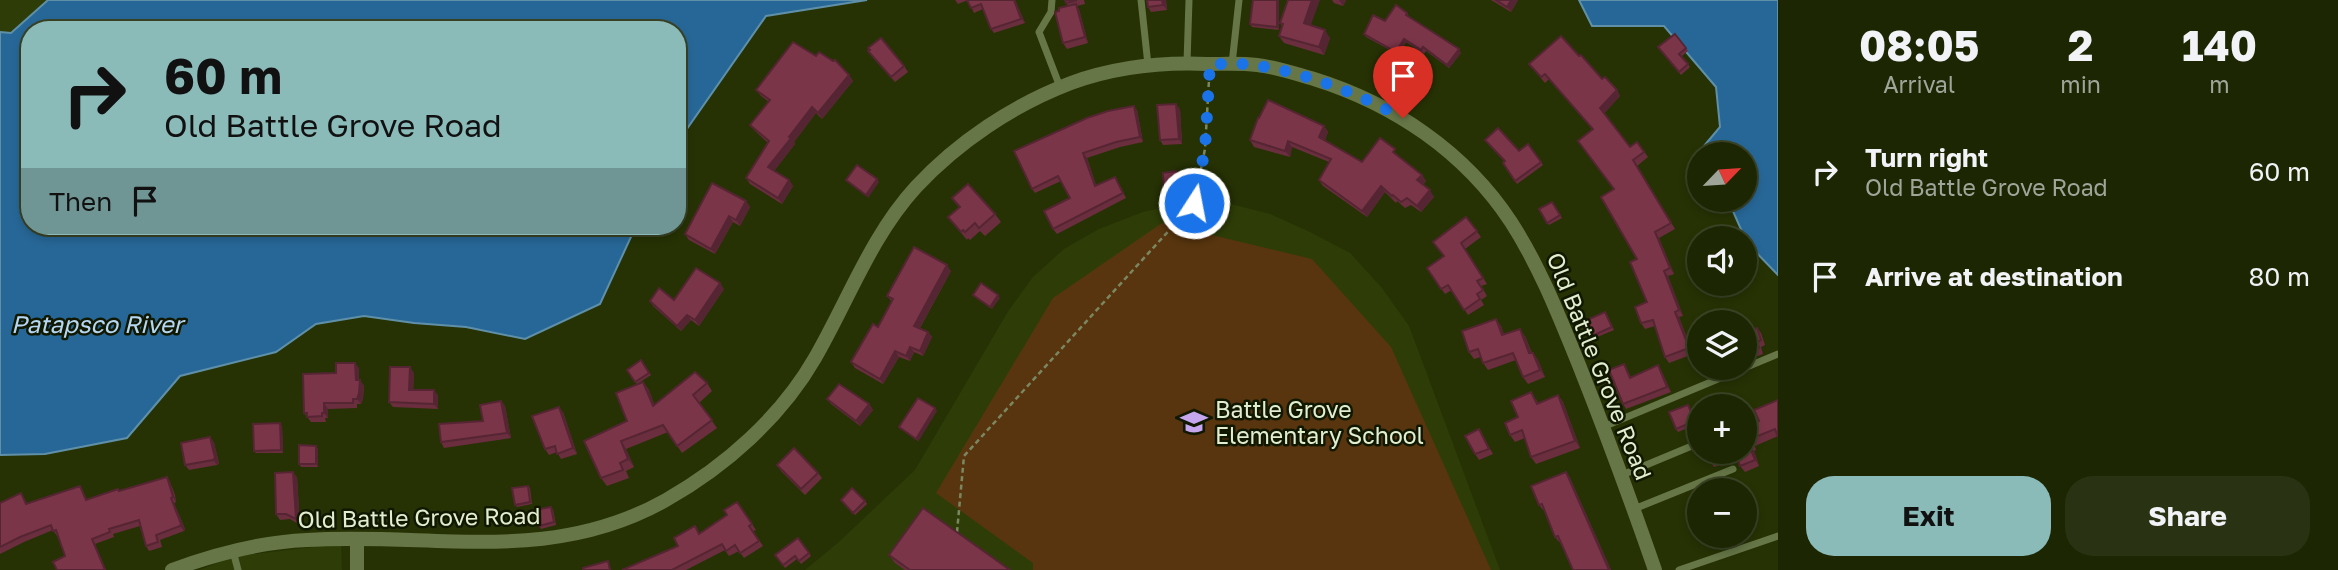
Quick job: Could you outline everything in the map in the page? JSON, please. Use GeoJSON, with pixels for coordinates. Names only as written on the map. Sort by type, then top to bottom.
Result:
{"type":"FeatureCollection","features":[{"type":"Feature","properties":{"kind":"street","name":"Old Battle Grove Road"},"geometry":{"type":"LineString","coordinates":[[172,570],[233,551],[303,540],[479,543],[543,540],[634,517],[700,479],[784,405],[815,359],[889,223],[914,190],[954,150],[1017,109],[1060,88],[1087,78],[1148,65],[1187,63],[1256,65],[1296,74],[1356,94],[1424,132],[1463,165],[1510,221],[1560,318],[1655,570]]}},
{"type":"Feature","properties":{"kind":"street"},"geometry":{"type":"LineString","coordinates":[[357,539],[357,570]]}},
{"type":"Feature","properties":{"kind":"lane"},"geometry":{"type":"LineString","coordinates":[[1052,0],[1051,12],[1039,32],[1060,88]]}},
{"type":"Feature","properties":{"kind":"lane"},"geometry":{"type":"LineString","coordinates":[[1141,0],[1148,65]]}},
{"type":"Feature","properties":{"kind":"lane"},"geometry":{"type":"LineString","coordinates":[[1187,63],[1189,0]]}},
{"type":"Feature","properties":{"kind":"lane"},"geometry":{"type":"LineString","coordinates":[[1232,64],[1239,0]]}},
{"type":"Feature","properties":{"kind":"lane"},"geometry":{"type":"LineString","coordinates":[[1603,427],[1778,354]]}},
{"type":"Feature","properties":{"kind":"lane"},"geometry":{"type":"LineString","coordinates":[[1621,476],[1687,448]]}},
{"type":"Feature","properties":{"kind":"lane"},"geometry":{"type":"LineString","coordinates":[[1633,510],[1732,469]]}},
{"type":"Feature","properties":{"kind":"lane"},"geometry":{"type":"LineString","coordinates":[[1679,570],[1778,536]]}},
{"type":"Feature","properties":{"kind":"lane"},"geometry":{"type":"LineString","coordinates":[[233,551],[238,570]]}},
{"type":"Feature","properties":{"kind":"path"},"geometry":{"type":"LineString","coordinates":[[956,536],[964,456],[1194,203],[1205,149],[1210,64]]}},
{"type":"Feature","properties":{"kind":"shaded area"},"geometry":{"type":"Polygon","coordinates":[[[0,0],[48,0],[24,21],[21,21],[11,33],[0,32],[0,0]]]}},
{"type":"Feature","properties":{"kind":"shaded area","name":"Battle Grove Elementary School"},"geometry":{"type":"Polygon","coordinates":[[[1184,203],[1227,203],[1270,214],[1350,253],[1382,288],[1409,326],[1500,570],[805,570],[839,542],[915,470],[1009,310],[1033,277],[1064,249],[1099,229],[1143,212],[1184,203]]]}},
{"type":"Feature","properties":{"kind":"shaded area","name":"Battle Grove Elementary School"},"geometry":{"type":"Polygon","coordinates":[[[1162,223],[1312,259],[1391,347],[1491,570],[1033,570],[1033,563],[936,493],[1053,298],[1162,223]]]}},
{"type":"Feature","properties":{"kind":"shaded area"},"geometry":{"type":"Polygon","coordinates":[[[341,544],[342,570],[199,570],[237,556],[341,544]]]}},
{"type":"Feature","properties":{"kind":"water","name":"Patapsco River"},"geometry":{"type":"Polygon","coordinates":[[[48,0],[867,0],[766,16],[686,130],[686,21],[24,21],[48,0]]]}},
{"type":"Feature","properties":{"kind":"water"},"geometry":{"type":"Polygon","coordinates":[[[1579,0],[1778,0],[1778,275],[1757,253],[1757,226],[1739,226],[1733,212],[1757,212],[1757,142],[1707,142],[1720,127],[1716,87],[1664,26],[1592,26],[1579,0]]]}},
{"type":"Feature","properties":{"kind":"water","name":"Patapsco River"},"geometry":{"type":"Polygon","coordinates":[[[21,24],[21,235],[632,235],[600,304],[525,339],[466,327],[364,316],[316,324],[276,352],[180,376],[127,438],[45,454],[0,455],[0,32],[11,33],[21,24]]]}},
{"type":"Feature","properties":{"kind":"building"},"geometry":{"type":"Polygon","coordinates":[[[967,0],[1014,0],[1021,19],[991,29],[981,4],[971,8],[967,0]]]}},
{"type":"Feature","properties":{"kind":"building"},"geometry":{"type":"Polygon","coordinates":[[[1147,0],[1162,0],[1163,5],[1148,7],[1147,0]]]}},
{"type":"Feature","properties":{"kind":"building"},"geometry":{"type":"Polygon","coordinates":[[[1253,0],[1277,0],[1277,27],[1250,24],[1253,0]]]}},
{"type":"Feature","properties":{"kind":"building"},"geometry":{"type":"Polygon","coordinates":[[[1288,0],[1312,0],[1304,23],[1325,30],[1319,47],[1279,36],[1283,24],[1280,23],[1288,0]]]}},
{"type":"Feature","properties":{"kind":"building"},"geometry":{"type":"Polygon","coordinates":[[[1496,0],[1511,0],[1507,7],[1496,0]]]}},
{"type":"Feature","properties":{"kind":"building"},"geometry":{"type":"Polygon","coordinates":[[[1076,4],[1085,37],[1063,43],[1055,12],[1059,11],[1059,8],[1076,4]]]}},
{"type":"Feature","properties":{"kind":"building"},"geometry":{"type":"Polygon","coordinates":[[[1396,5],[1407,13],[1406,15],[1459,49],[1447,65],[1423,47],[1421,50],[1404,39],[1396,52],[1364,34],[1373,15],[1385,21],[1396,5]]]}},
{"type":"Feature","properties":{"kind":"building"},"geometry":{"type":"Polygon","coordinates":[[[1675,34],[1686,48],[1679,54],[1688,64],[1679,72],[1658,47],[1675,34]]]}},
{"type":"Feature","properties":{"kind":"building"},"geometry":{"type":"Polygon","coordinates":[[[1561,36],[1602,79],[1605,77],[1617,90],[1600,108],[1630,147],[1637,142],[1644,152],[1633,160],[1671,223],[1655,232],[1670,268],[1664,271],[1679,310],[1675,312],[1687,349],[1665,357],[1653,320],[1641,323],[1635,307],[1647,302],[1630,262],[1637,259],[1601,197],[1614,189],[1578,141],[1593,129],[1545,74],[1541,77],[1529,64],[1561,36]]]}},
{"type":"Feature","properties":{"kind":"building"},"geometry":{"type":"Polygon","coordinates":[[[881,38],[904,66],[891,77],[868,51],[868,48],[881,38]]]}},
{"type":"Feature","properties":{"kind":"building"},"geometry":{"type":"Polygon","coordinates":[[[793,42],[816,56],[819,52],[835,60],[849,75],[818,113],[812,107],[768,167],[789,180],[778,198],[746,178],[769,141],[750,125],[770,100],[756,90],[793,42]]]}},
{"type":"Feature","properties":{"kind":"building"},"geometry":{"type":"Polygon","coordinates":[[[1268,100],[1324,126],[1319,137],[1362,162],[1380,138],[1422,175],[1417,180],[1430,190],[1417,206],[1407,198],[1401,202],[1381,186],[1362,211],[1319,180],[1331,159],[1288,141],[1285,151],[1250,140],[1268,100]]]}},
{"type":"Feature","properties":{"kind":"building"},"geometry":{"type":"Polygon","coordinates":[[[1176,104],[1179,139],[1160,140],[1157,105],[1176,104]]]}},
{"type":"Feature","properties":{"kind":"building"},"geometry":{"type":"Polygon","coordinates":[[[1134,106],[1140,137],[1083,153],[1095,186],[1115,177],[1123,193],[1053,229],[1044,211],[1070,198],[1058,176],[1032,189],[1014,151],[1087,118],[1134,106]]]}},
{"type":"Feature","properties":{"kind":"building"},"geometry":{"type":"Polygon","coordinates":[[[1498,128],[1519,151],[1528,144],[1541,162],[1515,181],[1503,163],[1505,161],[1485,140],[1498,128]]]}},
{"type":"Feature","properties":{"kind":"building"},"geometry":{"type":"Polygon","coordinates":[[[857,165],[877,179],[866,195],[846,180],[857,165]]]}},
{"type":"Feature","properties":{"kind":"building"},"geometry":{"type":"Polygon","coordinates":[[[1176,171],[1179,187],[1164,189],[1163,173],[1176,171]]]}},
{"type":"Feature","properties":{"kind":"building"},"geometry":{"type":"Polygon","coordinates":[[[712,183],[746,201],[736,220],[729,216],[711,249],[686,232],[712,183]]]}},
{"type":"Feature","properties":{"kind":"building"},"geometry":{"type":"Polygon","coordinates":[[[968,184],[995,214],[979,228],[975,223],[965,232],[961,232],[948,217],[960,207],[952,198],[968,184]]]}},
{"type":"Feature","properties":{"kind":"building"},"geometry":{"type":"Polygon","coordinates":[[[1552,202],[1560,215],[1547,223],[1539,209],[1552,202]]]}},
{"type":"Feature","properties":{"kind":"building"},"geometry":{"type":"Polygon","coordinates":[[[1466,217],[1477,231],[1461,243],[1483,278],[1477,281],[1483,290],[1477,294],[1480,299],[1464,310],[1448,285],[1441,289],[1427,268],[1444,256],[1433,242],[1466,217]]]}},
{"type":"Feature","properties":{"kind":"building"},"geometry":{"type":"Polygon","coordinates":[[[914,247],[947,265],[914,326],[928,332],[920,351],[910,347],[906,356],[895,351],[880,379],[851,362],[873,324],[878,327],[893,299],[887,296],[914,247]]]}},
{"type":"Feature","properties":{"kind":"building"},"geometry":{"type":"Polygon","coordinates":[[[696,268],[720,283],[695,320],[687,315],[677,326],[650,301],[659,288],[674,300],[696,268]]]}},
{"type":"Feature","properties":{"kind":"building"},"geometry":{"type":"Polygon","coordinates":[[[981,283],[998,295],[990,307],[973,295],[981,283]]]}},
{"type":"Feature","properties":{"kind":"building"},"geometry":{"type":"Polygon","coordinates":[[[1605,312],[1612,327],[1594,335],[1587,320],[1605,312]]]}},
{"type":"Feature","properties":{"kind":"building"},"geometry":{"type":"Polygon","coordinates":[[[1496,319],[1502,335],[1520,329],[1529,353],[1533,353],[1540,370],[1523,377],[1513,353],[1483,363],[1478,349],[1469,352],[1462,331],[1496,319]]]}},
{"type":"Feature","properties":{"kind":"building"},"geometry":{"type":"Polygon","coordinates":[[[641,360],[649,373],[635,382],[627,370],[641,360]]]}},
{"type":"Feature","properties":{"kind":"building"},"geometry":{"type":"Polygon","coordinates":[[[336,363],[355,363],[356,380],[360,380],[357,399],[353,399],[353,403],[324,403],[322,416],[307,417],[307,413],[304,413],[303,374],[336,373],[336,363]]]}},
{"type":"Feature","properties":{"kind":"building"},"geometry":{"type":"Polygon","coordinates":[[[1624,364],[1630,378],[1658,365],[1667,387],[1623,404],[1609,370],[1624,364]]]}},
{"type":"Feature","properties":{"kind":"building"},"geometry":{"type":"Polygon","coordinates":[[[390,367],[410,367],[409,390],[434,390],[434,404],[389,402],[390,367]]]}},
{"type":"Feature","properties":{"kind":"building"},"geometry":{"type":"Polygon","coordinates":[[[695,372],[707,383],[693,395],[712,420],[677,446],[663,425],[621,441],[628,459],[620,463],[623,470],[601,478],[584,441],[627,421],[616,393],[643,382],[653,406],[695,372]]]}},
{"type":"Feature","properties":{"kind":"building"},"geometry":{"type":"Polygon","coordinates":[[[839,384],[869,404],[856,421],[827,399],[839,384]]]}},
{"type":"Feature","properties":{"kind":"building"},"geometry":{"type":"Polygon","coordinates":[[[1531,392],[1537,404],[1558,395],[1575,441],[1531,457],[1522,430],[1510,435],[1505,423],[1518,417],[1511,401],[1531,392]]]}},
{"type":"Feature","properties":{"kind":"building"},"geometry":{"type":"Polygon","coordinates":[[[918,398],[935,408],[916,439],[899,427],[918,398]]]}},
{"type":"Feature","properties":{"kind":"building"},"geometry":{"type":"Polygon","coordinates":[[[1778,400],[1778,437],[1775,429],[1757,436],[1757,409],[1778,400]]]}},
{"type":"Feature","properties":{"kind":"building"},"geometry":{"type":"Polygon","coordinates":[[[501,401],[507,433],[441,442],[439,424],[483,421],[480,405],[501,401]]]}},
{"type":"Feature","properties":{"kind":"building"},"geometry":{"type":"Polygon","coordinates":[[[1687,405],[1687,424],[1676,429],[1669,412],[1687,405]]]}},
{"type":"Feature","properties":{"kind":"building"},"geometry":{"type":"Polygon","coordinates":[[[559,407],[573,448],[557,454],[555,446],[545,449],[532,416],[559,407]]]}},
{"type":"Feature","properties":{"kind":"building"},"geometry":{"type":"Polygon","coordinates":[[[280,423],[281,450],[254,451],[253,424],[280,423]]]}},
{"type":"Feature","properties":{"kind":"building"},"geometry":{"type":"Polygon","coordinates":[[[1479,429],[1489,449],[1475,454],[1465,436],[1479,429]]]}},
{"type":"Feature","properties":{"kind":"building"},"geometry":{"type":"Polygon","coordinates":[[[210,437],[215,458],[185,465],[181,443],[210,437]]]}},
{"type":"Feature","properties":{"kind":"building"},"geometry":{"type":"Polygon","coordinates":[[[299,445],[316,446],[316,464],[299,464],[299,445]]]}},
{"type":"Feature","properties":{"kind":"building"},"geometry":{"type":"Polygon","coordinates":[[[794,448],[818,473],[801,489],[777,465],[794,448]]]}},
{"type":"Feature","properties":{"kind":"building"},"geometry":{"type":"Polygon","coordinates":[[[293,472],[296,519],[286,514],[276,514],[275,473],[293,472]]]}},
{"type":"Feature","properties":{"kind":"building"},"geometry":{"type":"Polygon","coordinates":[[[1566,472],[1609,570],[1573,570],[1558,536],[1555,537],[1542,504],[1539,505],[1531,486],[1566,472]]]}},
{"type":"Feature","properties":{"kind":"building"},"geometry":{"type":"Polygon","coordinates":[[[167,477],[180,526],[156,535],[158,542],[146,546],[139,520],[109,529],[110,532],[92,539],[105,570],[57,570],[53,562],[65,556],[56,530],[53,531],[51,525],[0,547],[0,503],[21,493],[26,504],[80,486],[86,500],[167,477]]]}},
{"type":"Feature","properties":{"kind":"building"},"geometry":{"type":"Polygon","coordinates":[[[528,486],[530,502],[515,505],[512,488],[528,486]]]}},
{"type":"Feature","properties":{"kind":"building"},"geometry":{"type":"Polygon","coordinates":[[[852,488],[865,501],[853,513],[841,500],[852,488]]]}},
{"type":"Feature","properties":{"kind":"building"},"geometry":{"type":"Polygon","coordinates":[[[737,502],[752,524],[749,526],[759,541],[740,553],[735,545],[726,551],[722,544],[672,570],[622,570],[678,546],[674,538],[695,526],[699,534],[727,515],[724,510],[737,502]]]}},
{"type":"Feature","properties":{"kind":"building"},"geometry":{"type":"Polygon","coordinates":[[[551,507],[554,522],[539,526],[535,510],[551,507]]]}},
{"type":"Feature","properties":{"kind":"building"},"geometry":{"type":"Polygon","coordinates":[[[923,508],[1010,570],[910,570],[889,555],[923,508]]]}},
{"type":"Feature","properties":{"kind":"building"},"geometry":{"type":"Polygon","coordinates":[[[798,538],[809,553],[799,561],[795,556],[783,565],[775,555],[798,538]]]}},
{"type":"Feature","properties":{"kind":"building"},"geometry":{"type":"Polygon","coordinates":[[[608,561],[610,570],[583,570],[583,568],[608,561]]]}},
{"type":"Feature","properties":{"kind":"place","name":"Battle Grove Elementary School"},"geometry":{"type":"Point","coordinates":[1194,422]}},
{"type":"Feature","properties":{"kind":"route"},"geometry":{"type":"LineString","coordinates":[[1194,203],[1205,149],[1210,64],[1256,65],[1296,74],[1356,94],[1403,118]]}}]}
